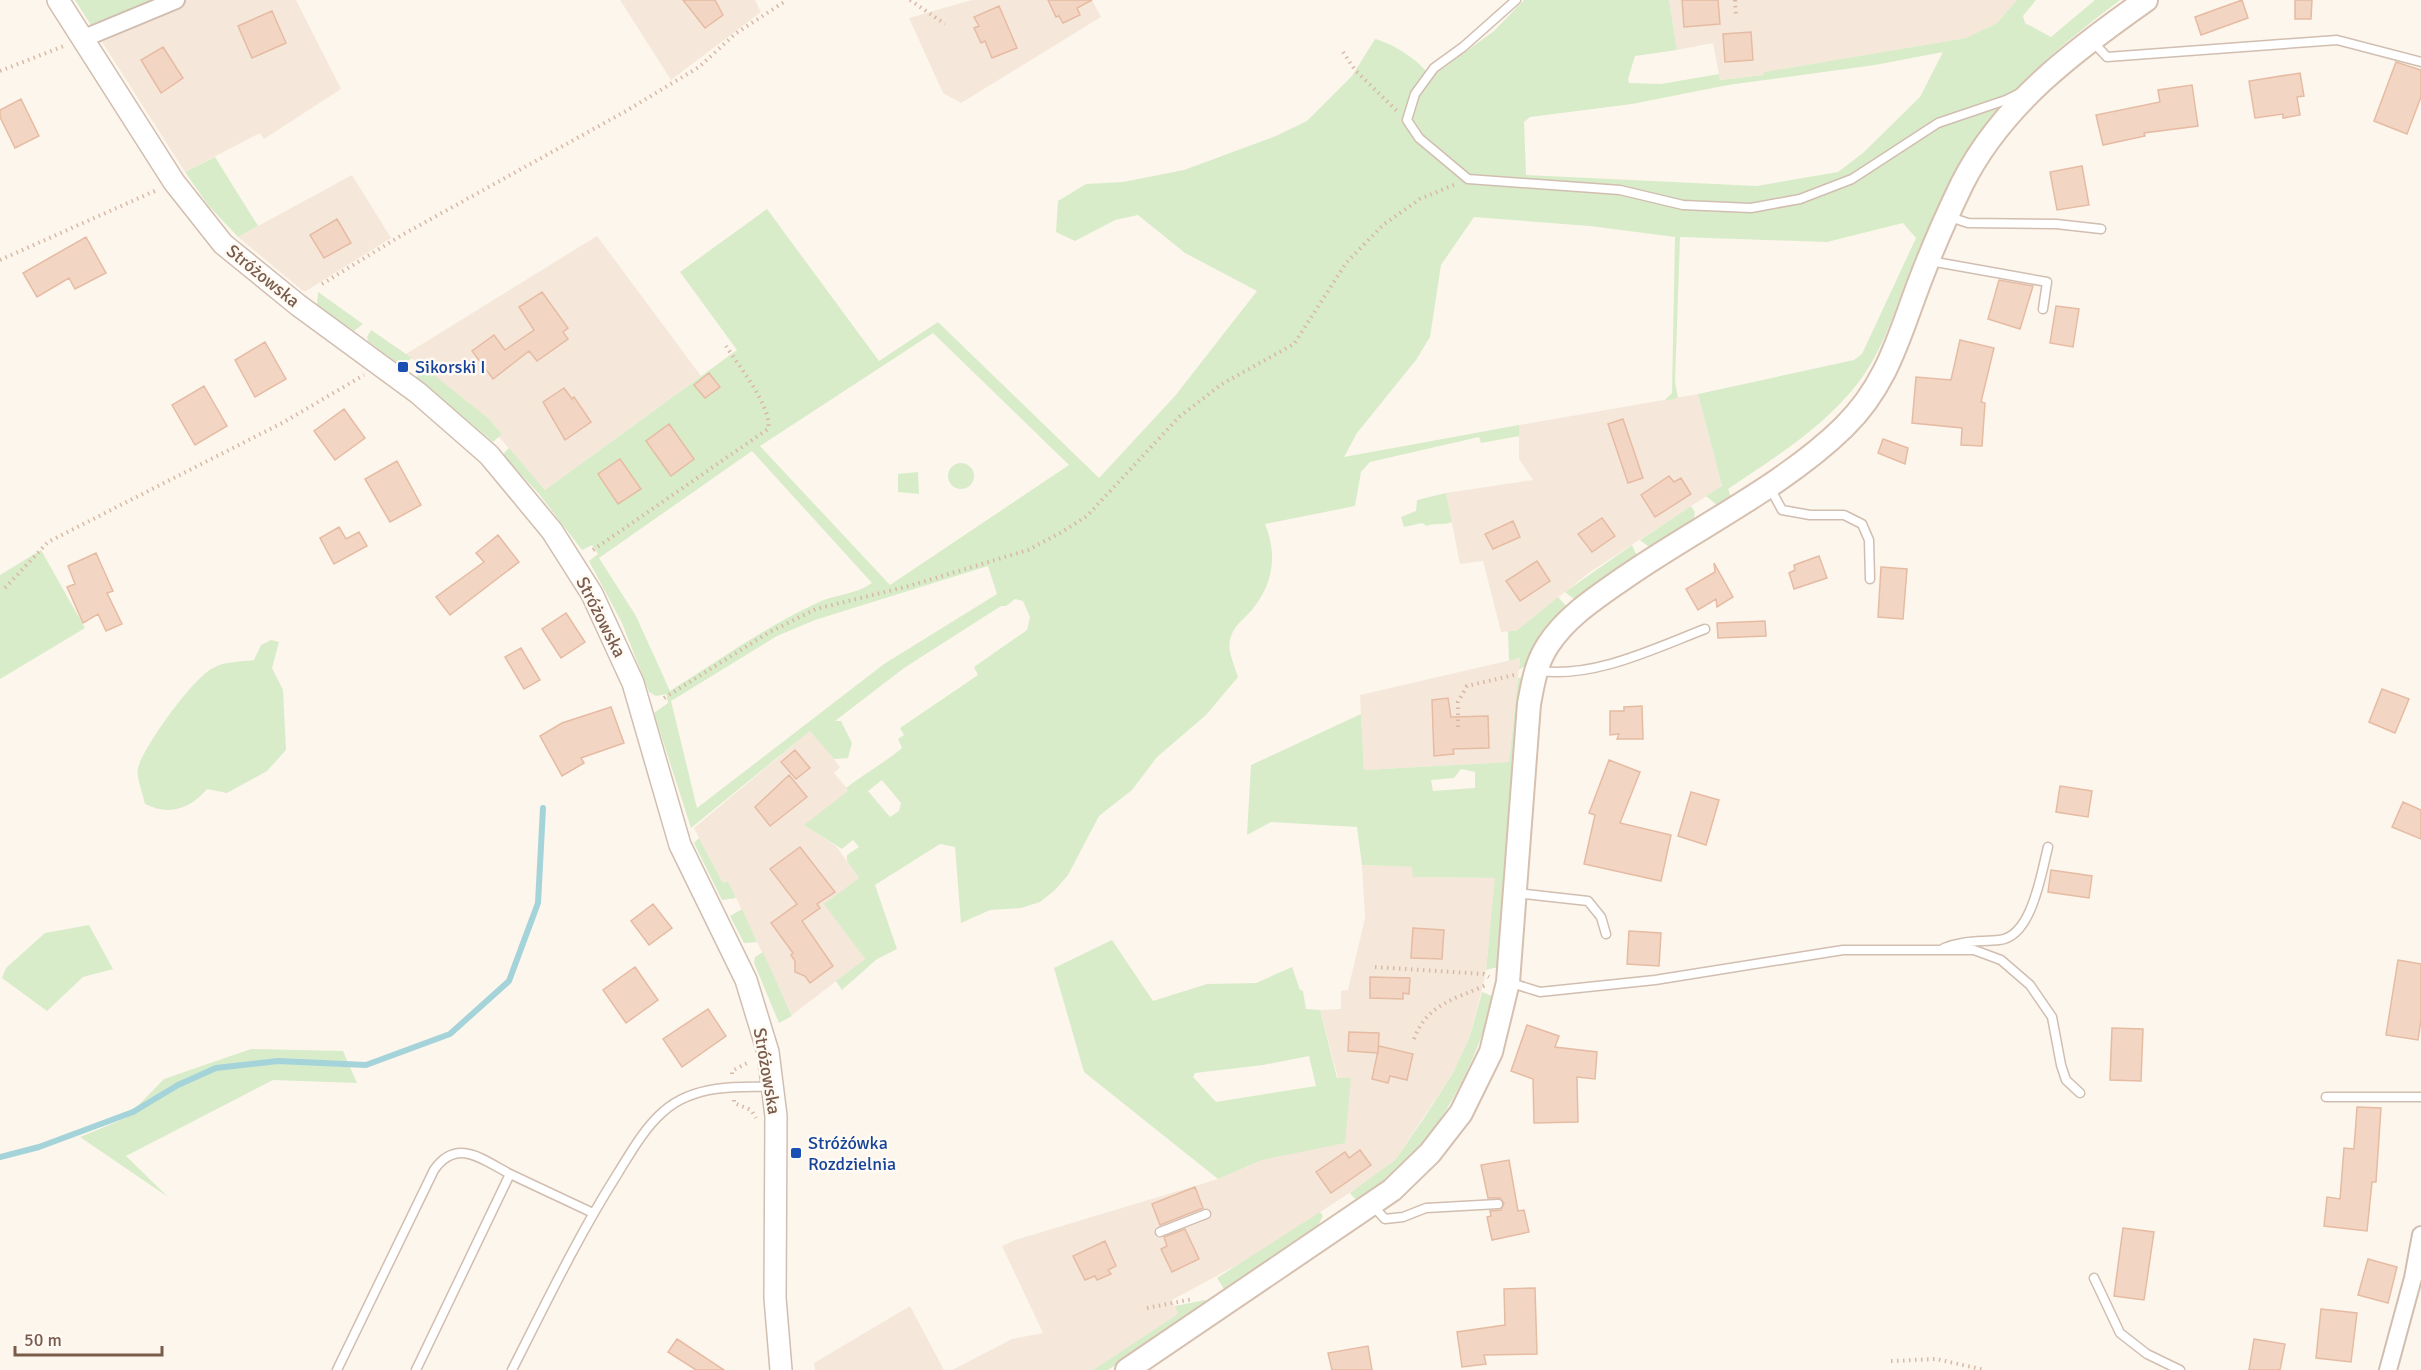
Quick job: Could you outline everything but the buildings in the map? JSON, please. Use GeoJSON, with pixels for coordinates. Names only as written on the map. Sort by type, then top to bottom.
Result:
{"type":"FeatureCollection","features":[{"type":"Feature","properties":{"kind":"main road"},"geometry":{"type":"LineString","coordinates":[[1127,1370],[1392,1190],[1430,1153],[1461,1113],[1491,1052],[1508,982],[1529,704],[1535,671],[1547,645],[1576,613],[1648,562],[1769,485],[1843,428],[1865,403],[1889,366],[1929,260],[1963,182],[1997,129],[2039,82],[2090,39],[2146,0]]}},
{"type":"Feature","properties":{"kind":"street","name":"Stróżowska"},"geometry":{"type":"LineString","coordinates":[[58,0],[174,182],[223,244],[298,306],[426,400],[489,455],[536,510],[574,563],[600,610],[627,668],[652,744],[680,844],[736,958],[752,997],[768,1052],[774,1087],[777,1143],[775,1298],[781,1370]]}},
{"type":"Feature","properties":{"kind":"street"},"geometry":{"type":"LineString","coordinates":[[82,39],[176,0]]}},
{"type":"Feature","properties":{"kind":"street"},"geometry":{"type":"LineString","coordinates":[[2388,1370],[2413,1278],[2421,1235]]}},
{"type":"Feature","properties":{"kind":"lane"},"geometry":{"type":"LineString","coordinates":[[1516,0],[1463,47],[1434,68],[1415,94],[1407,120],[1419,138],[1468,179],[1620,190],[1683,205],[1751,208],[1800,199],[1852,179],[1938,123],[2006,100],[2039,82]]}},
{"type":"Feature","properties":{"kind":"lane"},"geometry":{"type":"LineString","coordinates":[[2090,39],[2107,57],[2337,40],[2421,62]]}},
{"type":"Feature","properties":{"kind":"lane"},"geometry":{"type":"LineString","coordinates":[[1948,217],[1968,223],[2056,224],[2101,229]]}},
{"type":"Feature","properties":{"kind":"lane"},"geometry":{"type":"LineString","coordinates":[[1929,260],[2047,282],[2043,309]]}},
{"type":"Feature","properties":{"kind":"lane"},"geometry":{"type":"LineString","coordinates":[[1769,485],[1782,510],[1810,515],[1844,515],[1862,524],[1869,540],[1870,579]]}},
{"type":"Feature","properties":{"kind":"lane"},"geometry":{"type":"LineString","coordinates":[[1535,671],[1569,674],[1620,661],[1705,629]]}},
{"type":"Feature","properties":{"kind":"lane"},"geometry":{"type":"LineString","coordinates":[[1939,950],[1960,941],[2002,940],[2021,929],[2029,914],[2048,848]]}},
{"type":"Feature","properties":{"kind":"lane"},"geometry":{"type":"LineString","coordinates":[[1516,893],[1588,901],[1601,917],[1606,934]]}},
{"type":"Feature","properties":{"kind":"lane"},"geometry":{"type":"LineString","coordinates":[[1508,982],[1540,992],[1655,980],[1843,950],[1974,950],[2001,960],[2030,985],[2052,1017],[2066,1080],[2080,1093]]}},
{"type":"Feature","properties":{"kind":"lane"},"geometry":{"type":"LineString","coordinates":[[512,1370],[575,1244],[640,1137],[665,1110],[695,1095],[729,1086],[774,1087]]}},
{"type":"Feature","properties":{"kind":"lane"},"geometry":{"type":"LineString","coordinates":[[2326,1097],[2421,1097]]}},
{"type":"Feature","properties":{"kind":"lane"},"geometry":{"type":"LineString","coordinates":[[337,1370],[441,1160],[456,1153],[472,1154],[593,1213]]}},
{"type":"Feature","properties":{"kind":"lane"},"geometry":{"type":"LineString","coordinates":[[416,1370],[510,1174]]}},
{"type":"Feature","properties":{"kind":"lane"},"geometry":{"type":"LineString","coordinates":[[1372,1204],[1385,1219],[1403,1217],[1426,1208],[1498,1204]]}},
{"type":"Feature","properties":{"kind":"lane"},"geometry":{"type":"LineString","coordinates":[[1160,1232],[1206,1214]]}},
{"type":"Feature","properties":{"kind":"lane"},"geometry":{"type":"LineString","coordinates":[[2094,1278],[2120,1333],[2147,1354],[2180,1370]]}},
{"type":"Feature","properties":{"kind":"path"},"geometry":{"type":"LineString","coordinates":[[322,284],[402,235],[626,111],[699,67],[735,34],[787,0]]}},
{"type":"Feature","properties":{"kind":"path"},"geometry":{"type":"LineString","coordinates":[[910,0],[945,24]]}},
{"type":"Feature","properties":{"kind":"path"},"geometry":{"type":"LineString","coordinates":[[1735,0],[1736,17]]}},
{"type":"Feature","properties":{"kind":"path"},"geometry":{"type":"LineString","coordinates":[[0,71],[82,39]]}},
{"type":"Feature","properties":{"kind":"path"},"geometry":{"type":"LineString","coordinates":[[1343,52],[1355,70],[1407,120]]}},
{"type":"Feature","properties":{"kind":"path"},"geometry":{"type":"LineString","coordinates":[[664,698],[768,633],[816,609],[1028,550],[1087,516],[1179,417],[1222,384],[1294,344],[1347,263],[1383,225],[1420,199],[1468,179]]}},
{"type":"Feature","properties":{"kind":"path"},"geometry":{"type":"LineString","coordinates":[[0,260],[174,182]]}},
{"type":"Feature","properties":{"kind":"path"},"geometry":{"type":"LineString","coordinates":[[593,550],[768,429],[770,420],[758,396],[726,346]]}},
{"type":"Feature","properties":{"kind":"path"},"geometry":{"type":"LineString","coordinates":[[5,588],[48,542],[284,422],[369,372],[359,366]]}},
{"type":"Feature","properties":{"kind":"path"},"geometry":{"type":"LineString","coordinates":[[1458,727],[1458,702],[1467,686],[1510,675]]}},
{"type":"Feature","properties":{"kind":"path"},"geometry":{"type":"LineString","coordinates":[[1376,967],[1484,974]]}},
{"type":"Feature","properties":{"kind":"path"},"geometry":{"type":"LineString","coordinates":[[1414,1039],[1419,1026],[1436,1006],[1481,987]]}},
{"type":"Feature","properties":{"kind":"path"},"geometry":{"type":"LineString","coordinates":[[1147,1308],[1199,1298]]}},
{"type":"Feature","properties":{"kind":"path"},"geometry":{"type":"LineString","coordinates":[[1891,1361],[1936,1359],[1985,1370]]}},
{"type":"Feature","properties":{"kind":"shaded area"},"geometry":{"type":"Polygon","coordinates":[[[187,0],[296,0],[341,89],[264,139],[260,133],[185,172],[102,42],[187,0]]]}},
{"type":"Feature","properties":{"kind":"shaded area"},"geometry":{"type":"Polygon","coordinates":[[[620,0],[755,0],[761,12],[671,80],[620,0]]]}},
{"type":"Feature","properties":{"kind":"shaded area"},"geometry":{"type":"Polygon","coordinates":[[[972,0],[1092,0],[1101,17],[961,103],[943,93],[909,18],[972,0]]]}},
{"type":"Feature","properties":{"kind":"shaded area"},"geometry":{"type":"Polygon","coordinates":[[[1669,0],[2017,0],[1997,23],[1966,38],[1765,72],[1764,75],[1720,80],[1713,43],[1677,50],[1669,0]]]}},
{"type":"Feature","properties":{"kind":"shaded area"},"geometry":{"type":"Polygon","coordinates":[[[352,175],[391,238],[306,291],[303,291],[238,237],[352,175]]]}},
{"type":"Feature","properties":{"kind":"shaded area"},"geometry":{"type":"Polygon","coordinates":[[[597,236],[701,376],[545,490],[499,437],[502,434],[488,418],[406,354],[597,236]]]}},
{"type":"Feature","properties":{"kind":"shaded area"},"geometry":{"type":"Polygon","coordinates":[[[1698,394],[1722,486],[1590,572],[1516,631],[1501,632],[1483,561],[1460,564],[1446,493],[1533,480],[1519,459],[1519,425],[1698,394]]]}},
{"type":"Feature","properties":{"kind":"shaded area"},"geometry":{"type":"Polygon","coordinates":[[[1520,658],[1509,762],[1364,770],[1360,695],[1520,658]]]}},
{"type":"Feature","properties":{"kind":"shaded area"},"geometry":{"type":"Polygon","coordinates":[[[811,730],[840,767],[834,773],[849,791],[805,825],[836,846],[859,878],[825,904],[865,959],[792,1015],[728,881],[723,883],[694,828],[811,730]]]}},
{"type":"Feature","properties":{"kind":"shaded area"},"geometry":{"type":"Polygon","coordinates":[[[1362,865],[1413,867],[1414,877],[1496,878],[1485,977],[1470,1036],[1453,1073],[1395,1160],[1360,1186],[1250,1258],[1172,1300],[1179,1314],[1093,1370],[952,1370],[1012,1339],[1043,1333],[1002,1246],[1015,1240],[1218,1179],[1262,1160],[1291,1153],[1351,1079],[1338,1078],[1320,1010],[1341,1009],[1341,991],[1348,990],[1365,918],[1362,865]]]}},
{"type":"Feature","properties":{"kind":"shaded area"},"geometry":{"type":"Polygon","coordinates":[[[910,1306],[944,1370],[815,1370],[814,1363],[910,1306]]]}},
{"type":"Feature","properties":{"kind":"green space"},"geometry":{"type":"Polygon","coordinates":[[[75,0],[169,0],[94,30],[75,0]]]}},
{"type":"Feature","properties":{"kind":"green space"},"geometry":{"type":"Polygon","coordinates":[[[1524,0],[1669,0],[1677,50],[1635,56],[1628,79],[1629,83],[1661,84],[1719,74],[1720,80],[1764,75],[1764,72],[1966,38],[1997,23],[2017,0],[2036,0],[2023,16],[2025,23],[2051,37],[2095,0],[2120,0],[2039,66],[1986,124],[1950,183],[1931,221],[1886,334],[1869,368],[1858,383],[1814,428],[1728,489],[1731,497],[1717,505],[1706,496],[1722,486],[1698,394],[1854,360],[1862,354],[1916,238],[1903,223],[1827,242],[1680,237],[1675,382],[1678,398],[1664,401],[1672,393],[1675,237],[1590,226],[1474,217],[1441,265],[1430,337],[1416,360],[1357,433],[1344,457],[1519,425],[1519,436],[1481,443],[1479,437],[1370,462],[1361,472],[1355,506],[1265,524],[1272,559],[1269,580],[1258,601],[1231,635],[1229,644],[1238,677],[1206,715],[1157,757],[1132,790],[1099,816],[1068,875],[1055,890],[1040,902],[1021,908],[990,910],[961,923],[955,847],[940,844],[875,885],[897,949],[877,959],[842,990],[836,981],[865,959],[824,904],[859,878],[847,861],[847,855],[859,847],[853,840],[842,849],[804,825],[848,791],[846,788],[902,748],[898,739],[904,735],[900,728],[978,675],[974,667],[1027,630],[1030,617],[1023,601],[1015,599],[1006,606],[1001,606],[904,668],[835,721],[841,721],[852,743],[848,758],[834,759],[810,731],[691,828],[654,713],[668,703],[666,694],[656,696],[649,692],[622,623],[589,561],[598,554],[592,545],[582,550],[504,453],[509,448],[545,490],[737,350],[680,272],[767,209],[879,361],[938,322],[1099,478],[1175,396],[1257,291],[1185,253],[1138,215],[1115,220],[1075,241],[1056,232],[1058,201],[1086,184],[1123,182],[1184,170],[1276,136],[1307,121],[1352,76],[1375,39],[1406,54],[1431,77],[1494,31],[1524,0]],[[1943,52],[1875,65],[1728,85],[1632,104],[1530,117],[1524,122],[1526,175],[1757,186],[1838,172],[1863,153],[1920,97],[1943,52]],[[933,333],[760,446],[890,585],[1069,465],[933,333]],[[752,451],[599,558],[636,616],[670,691],[760,633],[798,612],[872,583],[752,451]],[[988,566],[815,620],[777,636],[671,701],[697,808],[884,664],[997,594],[988,566]],[[882,780],[868,791],[890,817],[899,811],[901,803],[882,780]]]}},
{"type":"Feature","properties":{"kind":"green space"},"geometry":{"type":"Polygon","coordinates":[[[215,157],[258,226],[238,237],[208,205],[185,172],[215,157]]]}},
{"type":"Feature","properties":{"kind":"green space"},"geometry":{"type":"Polygon","coordinates":[[[318,292],[363,324],[354,331],[322,309],[317,305],[318,292]]]}},
{"type":"Feature","properties":{"kind":"green space"},"geometry":{"type":"Polygon","coordinates":[[[371,330],[412,358],[401,366],[368,341],[367,337],[371,330]]]}},
{"type":"Feature","properties":{"kind":"green space"},"geometry":{"type":"Polygon","coordinates":[[[424,367],[488,418],[502,434],[493,442],[416,377],[424,367]]]}},
{"type":"Feature","properties":{"kind":"green space"},"geometry":{"type":"Polygon","coordinates":[[[961,463],[970,467],[974,476],[970,485],[961,489],[952,485],[948,476],[952,467],[961,463]]]}},
{"type":"Feature","properties":{"kind":"green space"},"geometry":{"type":"Polygon","coordinates":[[[918,472],[919,494],[898,492],[898,474],[918,472]]]}},
{"type":"Feature","properties":{"kind":"green space"},"geometry":{"type":"Polygon","coordinates":[[[1446,493],[1452,522],[1427,526],[1422,523],[1404,527],[1401,517],[1416,511],[1417,500],[1446,493]]]}},
{"type":"Feature","properties":{"kind":"green space"},"geometry":{"type":"Polygon","coordinates":[[[1691,506],[1695,512],[1694,518],[1654,546],[1649,547],[1640,540],[1691,506]]]}},
{"type":"Feature","properties":{"kind":"green space"},"geometry":{"type":"Polygon","coordinates":[[[1632,545],[1637,556],[1630,564],[1574,599],[1565,592],[1632,545]]]}},
{"type":"Feature","properties":{"kind":"green space"},"geometry":{"type":"Polygon","coordinates":[[[41,550],[85,628],[0,679],[0,575],[41,550]]]}},
{"type":"Feature","properties":{"kind":"green space"},"geometry":{"type":"Polygon","coordinates":[[[1558,597],[1567,607],[1547,626],[1529,662],[1519,670],[1520,658],[1509,661],[1508,631],[1516,631],[1558,597]]]}},
{"type":"Feature","properties":{"kind":"green space"},"geometry":{"type":"Polygon","coordinates":[[[271,640],[279,642],[272,668],[283,690],[286,750],[267,771],[227,793],[207,789],[186,806],[171,810],[162,810],[145,804],[138,768],[149,744],[182,698],[204,674],[213,668],[233,662],[254,660],[261,645],[271,640]]]}},
{"type":"Feature","properties":{"kind":"green space"},"geometry":{"type":"Polygon","coordinates":[[[1525,677],[1498,967],[1486,970],[1495,878],[1413,877],[1412,867],[1362,865],[1357,827],[1271,822],[1247,835],[1251,765],[1361,714],[1364,770],[1509,762],[1518,678],[1525,677]],[[1461,769],[1454,778],[1431,780],[1433,791],[1475,788],[1475,772],[1461,769]]]}},
{"type":"Feature","properties":{"kind":"green space"},"geometry":{"type":"Polygon","coordinates":[[[699,838],[723,883],[728,881],[736,898],[722,900],[694,843],[699,838]]]}},
{"type":"Feature","properties":{"kind":"green space"},"geometry":{"type":"Polygon","coordinates":[[[742,909],[757,942],[744,943],[730,916],[742,909]]]}},
{"type":"Feature","properties":{"kind":"green space"},"geometry":{"type":"Polygon","coordinates":[[[89,925],[113,969],[83,977],[47,1011],[2,978],[6,968],[45,933],[89,925]]]}},
{"type":"Feature","properties":{"kind":"green space"},"geometry":{"type":"Polygon","coordinates":[[[1112,940],[1153,1001],[1207,984],[1256,983],[1292,967],[1300,990],[1303,991],[1306,1009],[1320,1010],[1337,1078],[1351,1078],[1345,1143],[1262,1160],[1218,1179],[1084,1072],[1054,968],[1112,940]],[[1309,1056],[1263,1065],[1195,1073],[1193,1077],[1216,1102],[1316,1086],[1309,1056]]]}},
{"type":"Feature","properties":{"kind":"green space"},"geometry":{"type":"Polygon","coordinates":[[[763,952],[792,1016],[779,1023],[754,963],[755,957],[763,952]]]}},
{"type":"Feature","properties":{"kind":"green space"},"geometry":{"type":"Polygon","coordinates":[[[1482,992],[1492,996],[1488,1019],[1471,1063],[1447,1109],[1432,1132],[1397,1171],[1377,1187],[1355,1199],[1350,1193],[1395,1160],[1453,1073],[1470,1036],[1482,992]]]}},
{"type":"Feature","properties":{"kind":"green space"},"geometry":{"type":"Polygon","coordinates":[[[251,1049],[343,1051],[357,1083],[273,1080],[126,1156],[168,1197],[80,1137],[126,1118],[164,1079],[251,1049]]]}},
{"type":"Feature","properties":{"kind":"green space"},"geometry":{"type":"Polygon","coordinates":[[[1320,1212],[1323,1216],[1314,1233],[1224,1289],[1217,1278],[1320,1212]]]}},
{"type":"Feature","properties":{"kind":"green space"},"geometry":{"type":"Polygon","coordinates":[[[1209,1301],[1204,1306],[1108,1370],[1093,1370],[1178,1314],[1175,1306],[1209,1301]]]}},
{"type":"Feature","properties":{"kind":"waterway"},"geometry":{"type":"LineString","coordinates":[[0,1157],[39,1147],[133,1112],[178,1085],[216,1068],[278,1061],[366,1065],[450,1034],[509,981],[538,903],[543,808]]}},
{"type":"Feature","properties":{"kind":"place","name":"Sikorski I"},"geometry":{"type":"Point","coordinates":[403,367]}},
{"type":"Feature","properties":{"kind":"place","name":"Stróżówka Rozdzielnia"},"geometry":{"type":"Point","coordinates":[796,1153]}}]}
